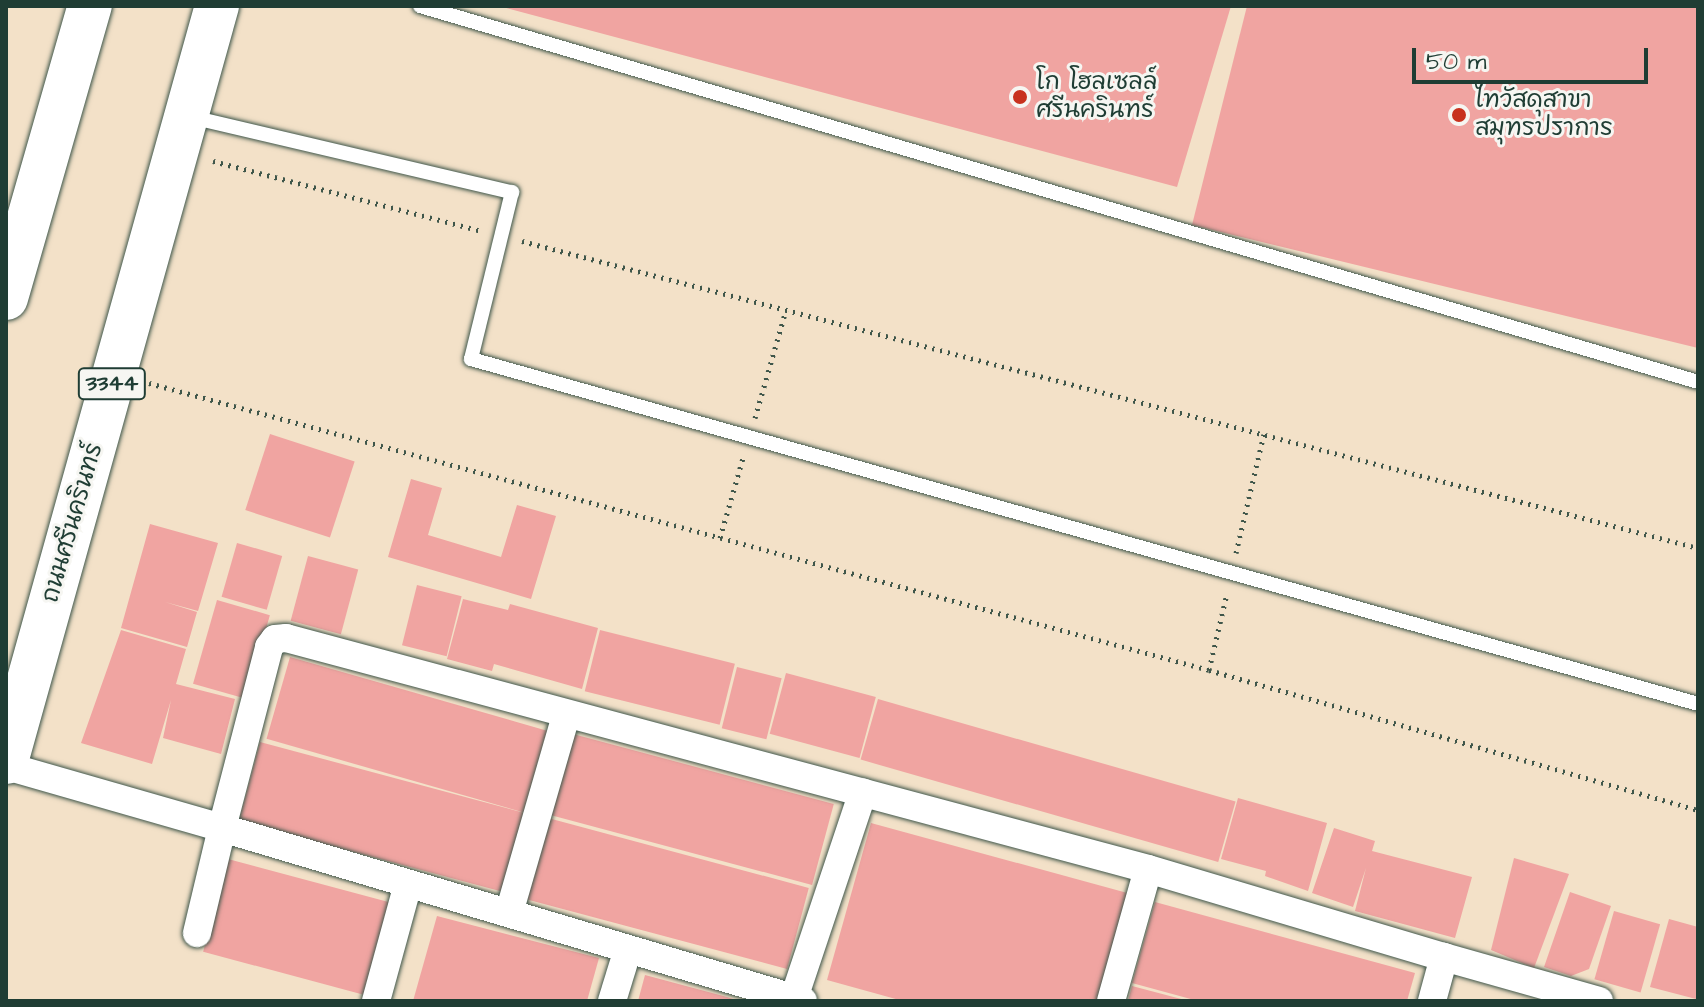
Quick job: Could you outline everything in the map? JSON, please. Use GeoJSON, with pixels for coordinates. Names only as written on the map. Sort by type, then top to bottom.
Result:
{"type":"FeatureCollection","features":[{"type":"Feature","properties":{"kind":"main road"},"geometry":{"type":"LineString","coordinates":[[6,298],[90,6]]}},
{"type":"Feature","properties":{"kind":"main road","name":"ถนนศรีนครินทร์"},"geometry":{"type":"LineString","coordinates":[[6,764],[217,6]]}},
{"type":"Feature","properties":{"kind":"street"},"geometry":{"type":"LineString","coordinates":[[197,933],[222,828],[275,639],[1148,869],[1599,1001]]}},
{"type":"Feature","properties":{"kind":"street"},"geometry":{"type":"LineString","coordinates":[[509,913],[566,715]]}},
{"type":"Feature","properties":{"kind":"street"},"geometry":{"type":"LineString","coordinates":[[6,764],[796,1000],[863,792]]}},
{"type":"Feature","properties":{"kind":"street"},"geometry":{"type":"LineString","coordinates":[[1111,1001],[1148,869]]}},
{"type":"Feature","properties":{"kind":"street"},"geometry":{"type":"LineString","coordinates":[[376,1001],[408,884]]}},
{"type":"Feature","properties":{"kind":"street"},"geometry":{"type":"LineString","coordinates":[[612,1001],[628,949]]}},
{"type":"Feature","properties":{"kind":"street"},"geometry":{"type":"LineString","coordinates":[[1432,1001],[1444,957]]}},
{"type":"Feature","properties":{"kind":"lane"},"geometry":{"type":"LineString","coordinates":[[420,6],[1698,382]]}},
{"type":"Feature","properties":{"kind":"lane"},"geometry":{"type":"LineString","coordinates":[[182,134],[512,192],[471,359],[1698,704]]}},
{"type":"Feature","properties":{"kind":"path"},"geometry":{"type":"LineString","coordinates":[[182,134],[497,235]]}},
{"type":"Feature","properties":{"kind":"path"},"geometry":{"type":"LineString","coordinates":[[512,239],[1698,548]]}},
{"type":"Feature","properties":{"kind":"path"},"geometry":{"type":"LineString","coordinates":[[115,374],[1194,666],[1698,810]]}},
{"type":"Feature","properties":{"kind":"building","name":"โก โฮลเซลล์ ศรีนครินทร์"},"geometry":{"type":"Polygon","coordinates":[[[499,6],[1231,6],[1177,187],[499,6]]]}},
{"type":"Feature","properties":{"kind":"building","name":"ไทวัสดุสาขา สมุทรปราการ"},"geometry":{"type":"Polygon","coordinates":[[[1247,6],[1698,6],[1698,348],[1192,225],[1247,6]]]}},
{"type":"Feature","properties":{"kind":"building"},"geometry":{"type":"Polygon","coordinates":[[[270,434],[355,462],[330,538],[245,510],[270,434]]]}},
{"type":"Feature","properties":{"kind":"building"},"geometry":{"type":"Polygon","coordinates":[[[411,479],[442,488],[428,535],[501,557],[517,505],[556,516],[531,599],[388,557],[411,479]]]}},
{"type":"Feature","properties":{"kind":"building"},"geometry":{"type":"Polygon","coordinates":[[[150,524],[218,543],[198,611],[165,602],[197,612],[187,647],[121,628],[150,524]]]}},
{"type":"Feature","properties":{"kind":"building"},"geometry":{"type":"Polygon","coordinates":[[[237,543],[282,556],[267,610],[222,597],[237,543]]]}},
{"type":"Feature","properties":{"kind":"building"},"geometry":{"type":"Polygon","coordinates":[[[308,556],[358,569],[341,634],[291,621],[308,556]]]}},
{"type":"Feature","properties":{"kind":"building"},"geometry":{"type":"Polygon","coordinates":[[[417,585],[462,596],[447,656],[402,645],[417,585]]]}},
{"type":"Feature","properties":{"kind":"building"},"geometry":{"type":"Polygon","coordinates":[[[463,599],[508,610],[510,604],[598,628],[582,689],[494,664],[492,671],[447,659],[463,599]]]}},
{"type":"Feature","properties":{"kind":"building"},"geometry":{"type":"Polygon","coordinates":[[[217,600],[270,615],[246,699],[193,684],[217,600]]]}},
{"type":"Feature","properties":{"kind":"building"},"geometry":{"type":"Polygon","coordinates":[[[121,630],[186,649],[176,684],[235,699],[221,754],[163,738],[171,700],[152,764],[81,743],[121,630]]]}},
{"type":"Feature","properties":{"kind":"building"},"geometry":{"type":"Polygon","coordinates":[[[600,630],[735,664],[720,725],[585,691],[600,630]]]}},
{"type":"Feature","properties":{"kind":"building"},"geometry":{"type":"Polygon","coordinates":[[[290,657],[550,731],[526,813],[267,739],[290,657]]]}},
{"type":"Feature","properties":{"kind":"building"},"geometry":{"type":"Polygon","coordinates":[[[737,667],[782,678],[766,739],[722,728],[737,667]]]}},
{"type":"Feature","properties":{"kind":"building"},"geometry":{"type":"Polygon","coordinates":[[[786,673],[876,697],[860,758],[770,734],[786,673]]]}},
{"type":"Feature","properties":{"kind":"building"},"geometry":{"type":"Polygon","coordinates":[[[878,699],[1236,802],[1218,862],[861,760],[878,699]]]}},
{"type":"Feature","properties":{"kind":"building"},"geometry":{"type":"Polygon","coordinates":[[[573,734],[834,804],[812,885],[551,815],[573,734]]]}},
{"type":"Feature","properties":{"kind":"building"},"geometry":{"type":"Polygon","coordinates":[[[260,742],[524,813],[502,892],[239,821],[260,742]]]}},
{"type":"Feature","properties":{"kind":"building"},"geometry":{"type":"Polygon","coordinates":[[[1238,798],[1327,823],[1308,891],[1265,876],[1266,871],[1221,859],[1238,798]]]}},
{"type":"Feature","properties":{"kind":"building"},"geometry":{"type":"Polygon","coordinates":[[[548,818],[809,888],[787,969],[526,899],[548,818]]]}},
{"type":"Feature","properties":{"kind":"building"},"geometry":{"type":"Polygon","coordinates":[[[871,823],[1131,894],[1101,1001],[903,1001],[827,980],[871,823]]]}},
{"type":"Feature","properties":{"kind":"building"},"geometry":{"type":"Polygon","coordinates":[[[1334,828],[1375,841],[1372,851],[1472,877],[1455,938],[1355,911],[1366,868],[1353,907],[1312,893],[1334,828]]]}},
{"type":"Feature","properties":{"kind":"building"},"geometry":{"type":"Polygon","coordinates":[[[1514,858],[1569,874],[1534,968],[1491,950],[1514,858]]]}},
{"type":"Feature","properties":{"kind":"building"},"geometry":{"type":"Polygon","coordinates":[[[228,859],[391,903],[366,995],[203,952],[228,859]]]}},
{"type":"Feature","properties":{"kind":"building"},"geometry":{"type":"Polygon","coordinates":[[[1570,892],[1611,906],[1589,969],[1571,976],[1544,967],[1570,892]]]}},
{"type":"Feature","properties":{"kind":"building"},"geometry":{"type":"Polygon","coordinates":[[[1155,902],[1415,973],[1407,1001],[1198,1001],[1132,983],[1155,902]]]}},
{"type":"Feature","properties":{"kind":"building"},"geometry":{"type":"Polygon","coordinates":[[[1614,911],[1660,924],[1641,992],[1594,979],[1614,911]]]}},
{"type":"Feature","properties":{"kind":"building"},"geometry":{"type":"Polygon","coordinates":[[[437,916],[599,958],[587,1001],[413,1001],[437,916]]]}},
{"type":"Feature","properties":{"kind":"building"},"geometry":{"type":"Polygon","coordinates":[[[1669,919],[1698,927],[1696,999],[1650,987],[1669,919]]]}},
{"type":"Feature","properties":{"kind":"building"},"geometry":{"type":"Polygon","coordinates":[[[645,975],[727,997],[739,1001],[638,1001],[645,975]]]}},
{"type":"Feature","properties":{"kind":"building"},"geometry":{"type":"Polygon","coordinates":[[[1132,986],[1185,1000],[1185,1001],[1128,1001],[1132,986]]]}},
{"type":"Feature","properties":{"kind":"place","name":"โก โฮลเซลล์ ศรีนครินทร์"},"geometry":{"type":"Point","coordinates":[1020,97]}},
{"type":"Feature","properties":{"kind":"place","name":"ไทวัสดุสาขา สมุทรปราการ"},"geometry":{"type":"Point","coordinates":[1459,115]}}]}
